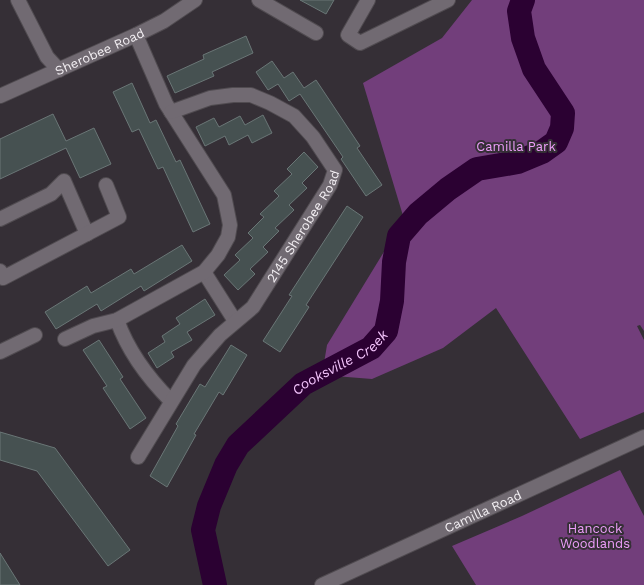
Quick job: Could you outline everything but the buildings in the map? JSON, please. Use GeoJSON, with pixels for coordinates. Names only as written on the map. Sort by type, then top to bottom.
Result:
{"type":"FeatureCollection","features":[{"type":"Feature","properties":{"kind":"street"},"geometry":{"type":"LineString","coordinates":[[18,0],[47,57],[59,70]]}},
{"type":"Feature","properties":{"kind":"street","name":"Sherobee Road"},"geometry":{"type":"LineString","coordinates":[[0,96],[136,35],[164,21],[195,0]]}},
{"type":"Feature","properties":{"kind":"street"},"geometry":{"type":"LineString","coordinates":[[258,0],[316,33]]}},
{"type":"Feature","properties":{"kind":"street"},"geometry":{"type":"LineString","coordinates":[[368,0],[348,35],[360,43],[448,0]]}},
{"type":"Feature","properties":{"kind":"street"},"geometry":{"type":"LineString","coordinates":[[65,339],[93,326],[116,320],[204,272],[218,255],[228,237],[230,224],[224,195],[171,112],[159,89],[136,35]]}},
{"type":"Feature","properties":{"kind":"street","name":"2145 Sherobee Road"},"geometry":{"type":"LineString","coordinates":[[138,457],[194,365],[220,335],[253,307],[330,185],[335,170],[313,137],[294,116],[251,95],[233,95],[210,98],[171,112]]}},
{"type":"Feature","properties":{"kind":"street"},"geometry":{"type":"LineString","coordinates":[[0,219],[51,194],[64,181],[87,234]]}},
{"type":"Feature","properties":{"kind":"street"},"geometry":{"type":"LineString","coordinates":[[0,271],[3,278],[119,217],[106,185]]}},
{"type":"Feature","properties":{"kind":"street"},"geometry":{"type":"LineString","coordinates":[[204,272],[236,321]]}},
{"type":"Feature","properties":{"kind":"street"},"geometry":{"type":"LineString","coordinates":[[116,320],[124,341],[156,386],[171,401]]}},
{"type":"Feature","properties":{"kind":"street"},"geometry":{"type":"LineString","coordinates":[[0,352],[35,335]]}},
{"type":"Feature","properties":{"kind":"street","name":"Camilla Road"},"geometry":{"type":"LineString","coordinates":[[322,585],[644,437]]}},
{"type":"Feature","properties":{"kind":"green space","name":"Camilla Park"},"geometry":{"type":"Polygon","coordinates":[[[472,0],[644,0],[644,331],[640,325],[637,326],[644,340],[644,412],[580,439],[496,308],[443,348],[372,379],[322,375],[327,345],[404,219],[363,83],[442,38],[472,0]]]}},
{"type":"Feature","properties":{"kind":"green space","name":"Hancock Woodlands"},"geometry":{"type":"Polygon","coordinates":[[[620,470],[644,516],[644,585],[476,585],[452,546],[522,516],[620,470]]]}},
{"type":"Feature","properties":{"kind":"waterway","name":"Cooksville Creek"},"geometry":{"type":"LineString","coordinates":[[215,585],[203,530],[209,506],[226,465],[238,445],[303,384],[371,348],[386,331],[392,301],[394,262],[399,236],[418,214],[448,189],[477,169],[518,162],[542,152],[556,142],[562,128],[563,113],[534,69],[523,38],[519,11],[523,0]]}}]}
